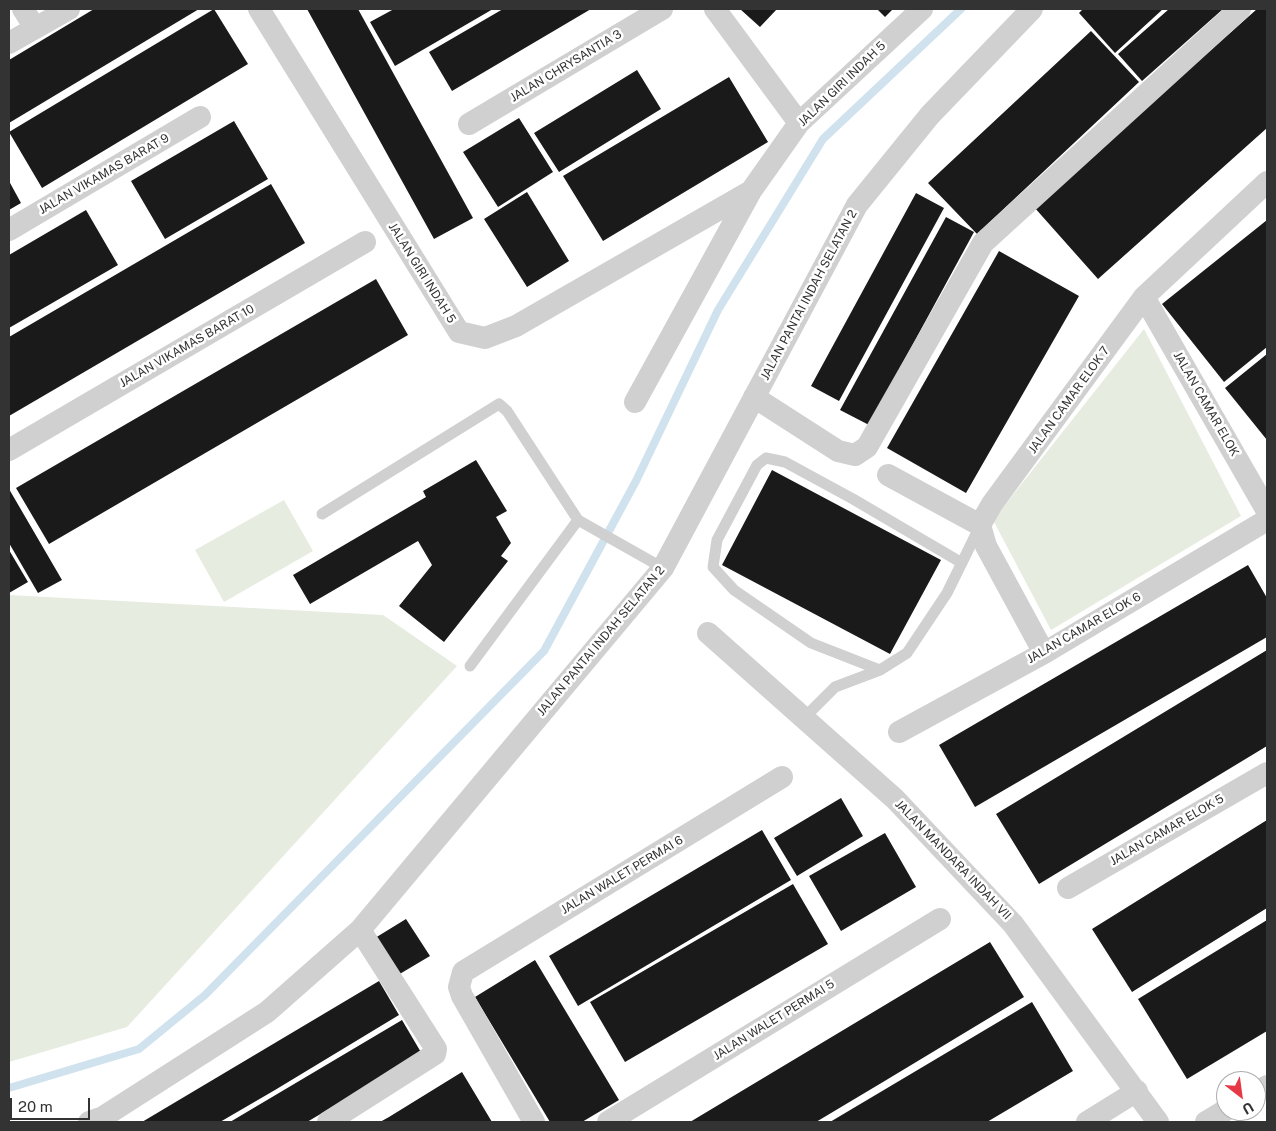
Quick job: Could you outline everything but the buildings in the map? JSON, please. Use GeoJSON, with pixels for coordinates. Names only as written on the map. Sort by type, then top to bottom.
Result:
{"type":"FeatureCollection","features":[{"type":"Feature","properties":{"kind":"street"},"geometry":{"type":"LineString","coordinates":[[23,9],[35,28]]}},
{"type":"Feature","properties":{"kind":"street"},"geometry":{"type":"LineString","coordinates":[[9,43],[69,9]]}},
{"type":"Feature","properties":{"kind":"street","name":"JALAN GIRI INDAH 5"},"geometry":{"type":"LineString","coordinates":[[259,9],[459,332],[485,338],[516,326],[751,191]]}},
{"type":"Feature","properties":{"kind":"street","name":"JALAN CHRYSANTIA 3"},"geometry":{"type":"LineString","coordinates":[[469,124],[662,9]]}},
{"type":"Feature","properties":{"kind":"street"},"geometry":{"type":"LineString","coordinates":[[715,9],[799,123]]}},
{"type":"Feature","properties":{"kind":"street","name":"JALAN GIRI INDAH 5"},"geometry":{"type":"LineString","coordinates":[[635,402],[751,191],[799,123],[922,9]]}},
{"type":"Feature","properties":{"kind":"street","name":"JALAN PANTAI INDAH SELATAN 2"},"geometry":{"type":"LineString","coordinates":[[89,1122],[103,1117],[267,1012],[360,930],[663,568],[857,205],[930,115],[1032,9]]}},
{"type":"Feature","properties":{"kind":"street"},"geometry":{"type":"LineString","coordinates":[[754,397],[838,451],[855,455],[867,447],[983,243],[1240,9]]}},
{"type":"Feature","properties":{"kind":"street","name":"JALAN VIKAMAS BARAT 9"},"geometry":{"type":"LineString","coordinates":[[9,230],[200,118]]}},
{"type":"Feature","properties":{"kind":"street","name":"JALAN CAMAR ELOK 7"},"geometry":{"type":"LineString","coordinates":[[980,525],[992,504],[1144,297],[1267,182]]}},
{"type":"Feature","properties":{"kind":"street","name":"JALAN VIKAMAS BARAT 10"},"geometry":{"type":"LineString","coordinates":[[9,450],[365,242]]}},
{"type":"Feature","properties":{"kind":"street","name":"JALAN CAMAR ELOK"},"geometry":{"type":"LineString","coordinates":[[1144,297],[1267,511]]}},
{"type":"Feature","properties":{"kind":"street"},"geometry":{"type":"LineString","coordinates":[[888,475],[980,525],[986,546],[1044,652]]}},
{"type":"Feature","properties":{"kind":"street","name":"JALAN CAMAR ELOK 6"},"geometry":{"type":"LineString","coordinates":[[899,732],[1044,652],[1267,520]]}},
{"type":"Feature","properties":{"kind":"street","name":"JALAN MANDARA INDAH VII"},"geometry":{"type":"LineString","coordinates":[[708,633],[895,799],[1014,924],[1158,1122]]}},
{"type":"Feature","properties":{"kind":"street","name":"JALAN CAMAR ELOK 5"},"geometry":{"type":"LineString","coordinates":[[1068,888],[1267,773]]}},
{"type":"Feature","properties":{"kind":"street","name":"JALAN WALET PERMAI 6"},"geometry":{"type":"LineString","coordinates":[[534,1122],[462,996],[459,987],[463,972],[782,777]]}},
{"type":"Feature","properties":{"kind":"street","name":"JALAN WALET PERMAI 5"},"geometry":{"type":"LineString","coordinates":[[608,1122],[940,919]]}},
{"type":"Feature","properties":{"kind":"street"},"geometry":{"type":"LineString","coordinates":[[328,1122],[435,1054],[436,1049],[360,930]]}},
{"type":"Feature","properties":{"kind":"street"},"geometry":{"type":"LineString","coordinates":[[1087,1122],[1137,1091]]}},
{"type":"Feature","properties":{"kind":"lane"},"geometry":{"type":"LineString","coordinates":[[322,514],[499,404],[507,411],[578,520],[663,568]]}},
{"type":"Feature","properties":{"kind":"lane"},"geometry":{"type":"LineString","coordinates":[[880,670],[811,643],[734,590],[713,567],[717,540],[757,465],[766,458],[785,462],[962,562]]}},
{"type":"Feature","properties":{"kind":"lane"},"geometry":{"type":"LineString","coordinates":[[470,666],[578,520]]}},
{"type":"Feature","properties":{"kind":"lane"},"geometry":{"type":"LineString","coordinates":[[804,718],[835,688],[880,670],[907,653],[947,593],[980,525]]}},
{"type":"Feature","properties":{"kind":"shaded area"},"geometry":{"type":"Polygon","coordinates":[[[1144,329],[1241,516],[1051,630],[993,520],[1144,329]]]}},
{"type":"Feature","properties":{"kind":"shaded area"},"geometry":{"type":"Polygon","coordinates":[[[284,500],[313,551],[224,602],[195,550],[284,500]]]}},
{"type":"Feature","properties":{"kind":"shaded area"},"geometry":{"type":"Polygon","coordinates":[[[9,595],[383,615],[457,666],[127,1027],[9,1062],[9,595]]]}},
{"type":"Feature","properties":{"kind":"waterway"},"geometry":{"type":"LineString","coordinates":[[9,1088],[139,1049],[205,995],[544,651],[636,481],[718,310],[823,139],[961,9]]}}]}
